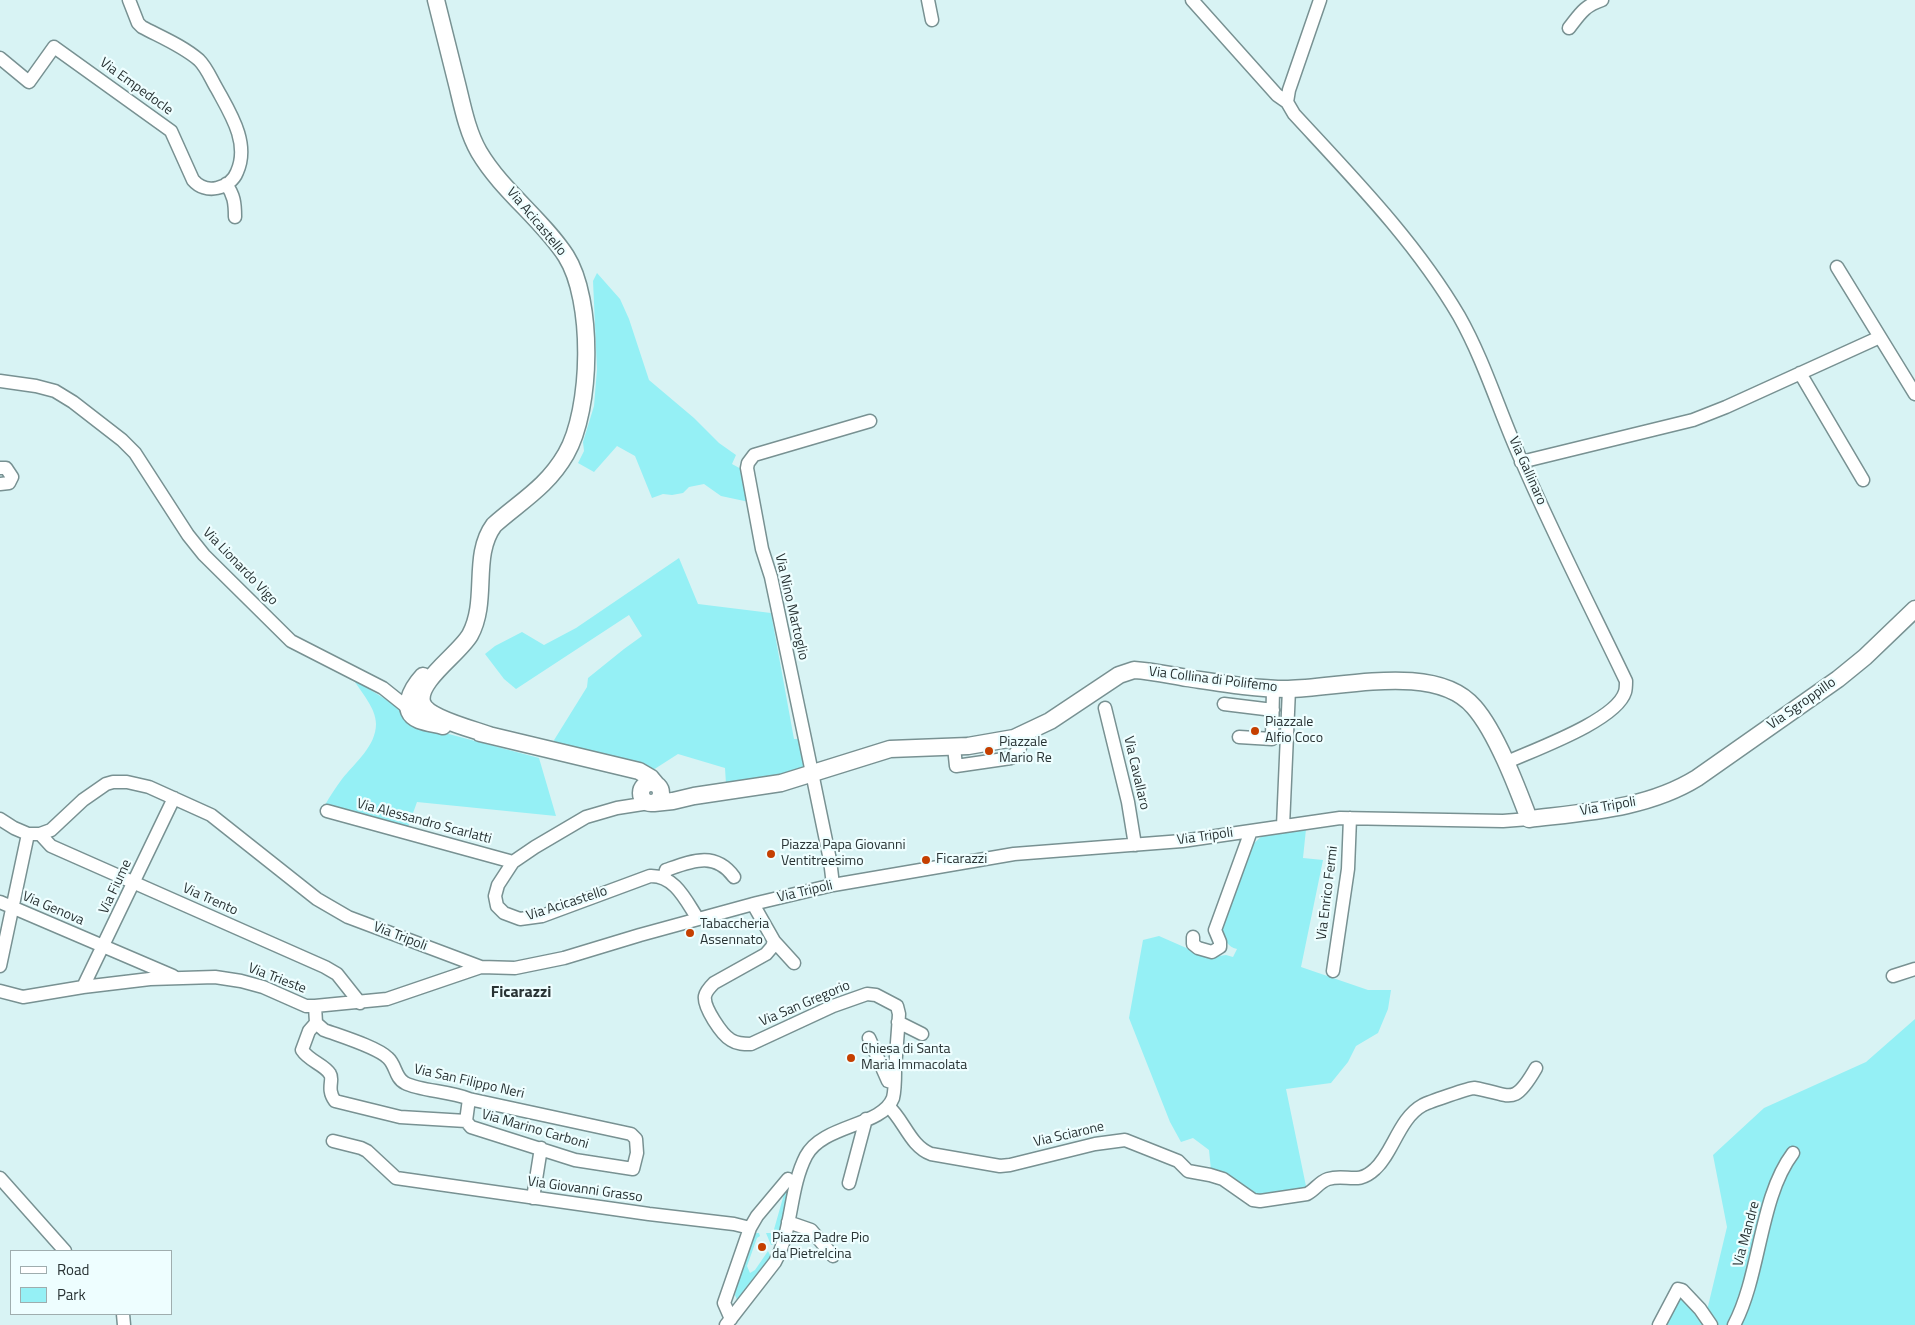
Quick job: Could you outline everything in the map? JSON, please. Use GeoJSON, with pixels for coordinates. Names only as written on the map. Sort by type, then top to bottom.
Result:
{"type":"FeatureCollection","features":[{"type":"Feature","properties":{"kind":"main road","name":"Via Acicastello"},"geometry":{"type":"LineString","coordinates":[[436,0],[467,124],[479,151],[495,174],[566,257],[576,275],[582,294],[586,332],[580,408],[572,442],[546,480],[533,494],[494,525],[486,537],[483,548],[479,608],[470,635],[456,654]]}},
{"type":"Feature","properties":{"kind":"main road","name":"Via Sgroppillo"},"geometry":{"type":"LineString","coordinates":[[1681,788],[1838,679],[1865,658],[1915,609]]}},
{"type":"Feature","properties":{"kind":"main road"},"geometry":{"type":"LineString","coordinates":[[456,654],[425,674],[413,688],[409,702],[410,714],[420,721],[489,735],[644,773],[653,793]]}},
{"type":"Feature","properties":{"kind":"main road"},"geometry":{"type":"LineString","coordinates":[[456,654],[427,682],[423,689],[422,701],[424,707],[433,715],[489,735]]}},
{"type":"Feature","properties":{"kind":"main road","name":"Via Collina di Polifemo"},"geometry":{"type":"LineString","coordinates":[[653,793],[694,796],[781,783],[890,749],[954,747],[990,743],[1021,736],[1050,721],[1119,675],[1134,670],[1233,685],[1281,689],[1402,681],[1422,681],[1441,685],[1455,691],[1473,705],[1491,734],[1505,763]]}},
{"type":"Feature","properties":{"kind":"main road"},"geometry":{"type":"LineString","coordinates":[[1505,763],[1530,818]]}},
{"type":"Feature","properties":{"kind":"main road","name":"Via Tripoli"},"geometry":{"type":"LineString","coordinates":[[1530,818],[1603,810],[1638,802],[1681,788]]}},
{"type":"Feature","properties":{"kind":"street"},"geometry":{"type":"LineString","coordinates":[[129,0],[138,23],[142,28],[181,47],[199,60],[206,69],[230,114],[240,138],[241,156],[235,177],[226,184],[233,194],[235,216]]}},
{"type":"Feature","properties":{"kind":"street"},"geometry":{"type":"LineString","coordinates":[[928,0],[932,20]]}},
{"type":"Feature","properties":{"kind":"street","name":"Via Gallinaro"},"geometry":{"type":"LineString","coordinates":[[1192,0],[1277,95],[1287,102],[1294,114],[1352,177],[1405,239],[1441,287],[1472,341],[1521,462],[1626,680],[1625,693],[1617,704],[1598,721],[1505,763]]}},
{"type":"Feature","properties":{"kind":"street"},"geometry":{"type":"LineString","coordinates":[[1287,102],[1289,90],[1320,0]]}},
{"type":"Feature","properties":{"kind":"street"},"geometry":{"type":"LineString","coordinates":[[1569,28],[1583,9],[1602,0]]}},
{"type":"Feature","properties":{"kind":"street","name":"Via Empedocle"},"geometry":{"type":"LineString","coordinates":[[0,58],[29,82],[54,47],[171,131],[197,185],[204,188],[217,188],[226,184]]}},
{"type":"Feature","properties":{"kind":"street"},"geometry":{"type":"LineString","coordinates":[[1837,267],[1915,394]]}},
{"type":"Feature","properties":{"kind":"street"},"geometry":{"type":"LineString","coordinates":[[1521,462],[1693,420],[1880,337]]}},
{"type":"Feature","properties":{"kind":"street"},"geometry":{"type":"LineString","coordinates":[[1800,373],[1863,480]]}},
{"type":"Feature","properties":{"kind":"street","name":"Via Lionardo Vigo"},"geometry":{"type":"LineString","coordinates":[[0,381],[36,386],[55,391],[73,402],[122,440],[135,453],[188,535],[204,555],[291,641],[409,702]]}},
{"type":"Feature","properties":{"kind":"street","name":"Via Nino Martoglio"},"geometry":{"type":"LineString","coordinates":[[833,885],[830,860],[771,577],[762,549],[747,468],[754,455],[870,421]]}},
{"type":"Feature","properties":{"kind":"street"},"geometry":{"type":"LineString","coordinates":[[0,468],[6,468],[12,477],[8,483],[0,484]]}},
{"type":"Feature","properties":{"kind":"street"},"geometry":{"type":"LineString","coordinates":[[1239,737],[1272,739],[1273,710],[1281,689]]}},
{"type":"Feature","properties":{"kind":"street"},"geometry":{"type":"LineString","coordinates":[[1281,689],[1283,826]]}},
{"type":"Feature","properties":{"kind":"street"},"geometry":{"type":"LineString","coordinates":[[409,702],[413,698],[421,714],[428,718],[471,728]]}},
{"type":"Feature","properties":{"kind":"street"},"geometry":{"type":"LineString","coordinates":[[1224,704],[1273,710]]}},
{"type":"Feature","properties":{"kind":"street","name":"Via Cavallaro"},"geometry":{"type":"LineString","coordinates":[[1105,708],[1128,802],[1135,845]]}},
{"type":"Feature","properties":{"kind":"street","name":"Via Tripoli"},"geometry":{"type":"LineString","coordinates":[[34,834],[51,830],[100,787],[113,782],[127,782],[149,788],[210,815],[332,908],[348,917],[481,967],[516,968],[564,958],[753,904],[833,885],[1014,854],[1182,841],[1350,818],[1503,821],[1530,818]]}},
{"type":"Feature","properties":{"kind":"street","name":"Via Acicastello"},"geometry":{"type":"LineString","coordinates":[[653,793],[617,808],[586,816],[513,862],[498,885],[495,896],[497,906],[504,914],[520,919],[542,916],[650,876],[664,878]]}},
{"type":"Feature","properties":{"kind":"street","name":"Via Fiume"},"geometry":{"type":"LineString","coordinates":[[83,987],[135,883],[174,798]]}},
{"type":"Feature","properties":{"kind":"street","name":"Via Alessandro Scarlatti"},"geometry":{"type":"LineString","coordinates":[[326,811],[513,862]]}},
{"type":"Feature","properties":{"kind":"street","name":"Via Enrico Fermi"},"geometry":{"type":"LineString","coordinates":[[1333,971],[1348,869],[1350,818]]}},
{"type":"Feature","properties":{"kind":"street"},"geometry":{"type":"LineString","coordinates":[[0,819],[14,828],[34,834],[6,905],[0,966]]}},
{"type":"Feature","properties":{"kind":"street"},"geometry":{"type":"LineString","coordinates":[[1193,937],[1193,944],[1205,950],[1212,952],[1220,947],[1215,930],[1251,831]]}},
{"type":"Feature","properties":{"kind":"street","name":"Via Trento"},"geometry":{"type":"LineString","coordinates":[[34,834],[52,846],[325,967],[337,974],[360,1003]]}},
{"type":"Feature","properties":{"kind":"street"},"geometry":{"type":"LineString","coordinates":[[698,919],[678,889],[664,878],[666,870],[700,860],[717,862],[727,867],[734,877]]}},
{"type":"Feature","properties":{"kind":"street"},"geometry":{"type":"LineString","coordinates":[[753,904],[774,941],[794,963]]}},
{"type":"Feature","properties":{"kind":"street","name":"Via Genova"},"geometry":{"type":"LineString","coordinates":[[6,905],[178,978]]}},
{"type":"Feature","properties":{"kind":"street","name":"Via San Gregorio"},"geometry":{"type":"LineString","coordinates":[[774,941],[766,954],[714,983],[708,989],[705,996],[706,1005],[720,1029],[729,1040],[739,1044],[751,1044],[840,1003],[867,994],[876,995],[897,1006],[898,1022],[893,1097],[888,1106]]}},
{"type":"Feature","properties":{"kind":"street","name":"Via Trieste"},"geometry":{"type":"LineString","coordinates":[[0,991],[23,998],[83,987],[150,979],[214,977],[263,987],[306,1006],[315,1006],[387,999],[481,967]]}},
{"type":"Feature","properties":{"kind":"street"},"geometry":{"type":"LineString","coordinates":[[1893,976],[1915,969]]}},
{"type":"Feature","properties":{"kind":"street"},"geometry":{"type":"LineString","coordinates":[[315,1006],[316,1023],[309,1031],[302,1050],[307,1058],[330,1072],[329,1085],[335,1101],[400,1116],[466,1121]]}},
{"type":"Feature","properties":{"kind":"street"},"geometry":{"type":"LineString","coordinates":[[898,1022],[922,1034]]}},
{"type":"Feature","properties":{"kind":"street","name":"Via San Filippo Neri"},"geometry":{"type":"LineString","coordinates":[[316,1023],[324,1030],[380,1052],[393,1064],[399,1080],[407,1084],[631,1134],[636,1140],[636,1153]]}},
{"type":"Feature","properties":{"kind":"street"},"geometry":{"type":"LineString","coordinates":[[869,1038],[888,1082],[894,1083]]}},
{"type":"Feature","properties":{"kind":"street","name":"Via Sciarone"},"geometry":{"type":"LineString","coordinates":[[888,1106],[895,1112],[918,1146],[931,1154],[1000,1166],[1095,1144],[1125,1140],[1178,1162],[1188,1171],[1210,1175],[1223,1180],[1233,1185],[1244,1195],[1260,1201],[1307,1194],[1327,1179],[1338,1177],[1357,1179],[1367,1176],[1377,1168],[1401,1129],[1411,1115],[1422,1105],[1472,1088],[1510,1096],[1518,1093],[1536,1068]]}},
{"type":"Feature","properties":{"kind":"street","name":"Via Marino Carboni"},"geometry":{"type":"LineString","coordinates":[[469,1099],[466,1121],[471,1127],[575,1160],[633,1169],[636,1153]]}},
{"type":"Feature","properties":{"kind":"street"},"geometry":{"type":"LineString","coordinates":[[729,1322],[775,1262],[784,1240],[796,1183],[810,1149],[823,1137],[866,1119],[888,1106]]}},
{"type":"Feature","properties":{"kind":"street"},"geometry":{"type":"LineString","coordinates":[[849,1183],[866,1119]]}},
{"type":"Feature","properties":{"kind":"street","name":"Via Giovanni Grasso"},"geometry":{"type":"LineString","coordinates":[[332,1141],[367,1151],[396,1178],[734,1224],[750,1228]]}},
{"type":"Feature","properties":{"kind":"street"},"geometry":{"type":"LineString","coordinates":[[533,1198],[541,1148]]}},
{"type":"Feature","properties":{"kind":"street","name":"Via Mandre"},"geometry":{"type":"LineString","coordinates":[[1734,1325],[1749,1285],[1778,1182],[1786,1163],[1793,1153]]}},
{"type":"Feature","properties":{"kind":"street"},"geometry":{"type":"LineString","coordinates":[[0,1178],[64,1250]]}},
{"type":"Feature","properties":{"kind":"street"},"geometry":{"type":"LineString","coordinates":[[729,1322],[724,1303],[750,1228],[757,1216],[788,1179]]}},
{"type":"Feature","properties":{"kind":"street"},"geometry":{"type":"LineString","coordinates":[[788,1222],[811,1230],[833,1256]]}},
{"type":"Feature","properties":{"kind":"street"},"geometry":{"type":"LineString","coordinates":[[1659,1325],[1678,1289],[1682,1290],[1700,1310],[1710,1325]]}},
{"type":"Feature","properties":{"kind":"green space"},"geometry":{"type":"Polygon","coordinates":[[[597,273],[620,299],[629,319],[649,380],[694,418],[719,443],[736,455],[732,464],[743,470],[749,502],[721,496],[704,484],[689,487],[683,493],[663,494],[652,498],[635,456],[617,446],[594,472],[578,463],[584,451],[583,442],[594,406],[597,369],[593,281],[597,273]]]}},
{"type":"Feature","properties":{"kind":"green space"},"geometry":{"type":"Polygon","coordinates":[[[679,558],[698,604],[771,613],[794,739],[800,739],[804,769],[778,776],[726,784],[725,768],[678,754],[653,770],[551,745],[587,687],[588,678],[642,636],[629,615],[516,689],[504,679],[485,654],[495,646],[522,632],[544,645],[576,628],[679,558]]]}},
{"type":"Feature","properties":{"kind":"green space"},"geometry":{"type":"Polygon","coordinates":[[[353,679],[401,709],[411,724],[539,758],[556,816],[417,802],[408,827],[325,805],[342,779],[369,747],[375,732],[374,712],[353,679]]]}},
{"type":"Feature","properties":{"kind":"green space"},"geometry":{"type":"Polygon","coordinates":[[[1306,829],[1303,858],[1323,860],[1301,967],[1368,990],[1391,990],[1388,1009],[1378,1033],[1356,1046],[1348,1062],[1331,1083],[1286,1089],[1307,1191],[1256,1197],[1211,1170],[1209,1150],[1193,1138],[1181,1142],[1170,1122],[1129,1018],[1143,940],[1159,936],[1200,954],[1212,957],[1226,955],[1233,957],[1237,949],[1229,944],[1221,930],[1252,845],[1263,835],[1306,829]]]}},
{"type":"Feature","properties":{"kind":"green space"},"geometry":{"type":"Polygon","coordinates":[[[1915,1019],[1915,1325],[1662,1325],[1680,1294],[1704,1323],[1727,1227],[1713,1155],[1764,1108],[1866,1062],[1915,1019]]]}},
{"type":"Feature","properties":{"kind":"green space"},"geometry":{"type":"Polygon","coordinates":[[[790,1190],[779,1242],[771,1245],[766,1233],[773,1233],[784,1194],[790,1190]]]}},
{"type":"Feature","properties":{"kind":"green space"},"geometry":{"type":"Polygon","coordinates":[[[755,1233],[759,1233],[760,1236],[757,1238],[747,1266],[750,1273],[755,1270],[768,1251],[771,1257],[737,1300],[735,1295],[736,1289],[755,1233]]]}},
{"type":"Feature","properties":{"kind":"place","name":"Piazzale Alfio Coco"},"geometry":{"type":"Point","coordinates":[1255,731]}},
{"type":"Feature","properties":{"kind":"place","name":"Piazzale Mario Re"},"geometry":{"type":"Point","coordinates":[989,751]}},
{"type":"Feature","properties":{"kind":"place","name":"Piazza Papa Giovanni Ventitreesimo"},"geometry":{"type":"Point","coordinates":[771,854]}},
{"type":"Feature","properties":{"kind":"place","name":"Ficarazzi"},"geometry":{"type":"Point","coordinates":[926,860]}},
{"type":"Feature","properties":{"kind":"place","name":"Tabaccheria Assennato"},"geometry":{"type":"Point","coordinates":[690,933]}},
{"type":"Feature","properties":{"kind":"place","name":"Chiesa di Santa Maria Immacolata"},"geometry":{"type":"Point","coordinates":[851,1058]}},
{"type":"Feature","properties":{"kind":"place","name":"Piazza Padre Pio da Pietrelcina"},"geometry":{"type":"Point","coordinates":[762,1247]}},
{"type":"Feature","properties":{"kind":"district","name":"Ficarazzi"},"geometry":{"type":"Point","coordinates":[521,993]}}]}
